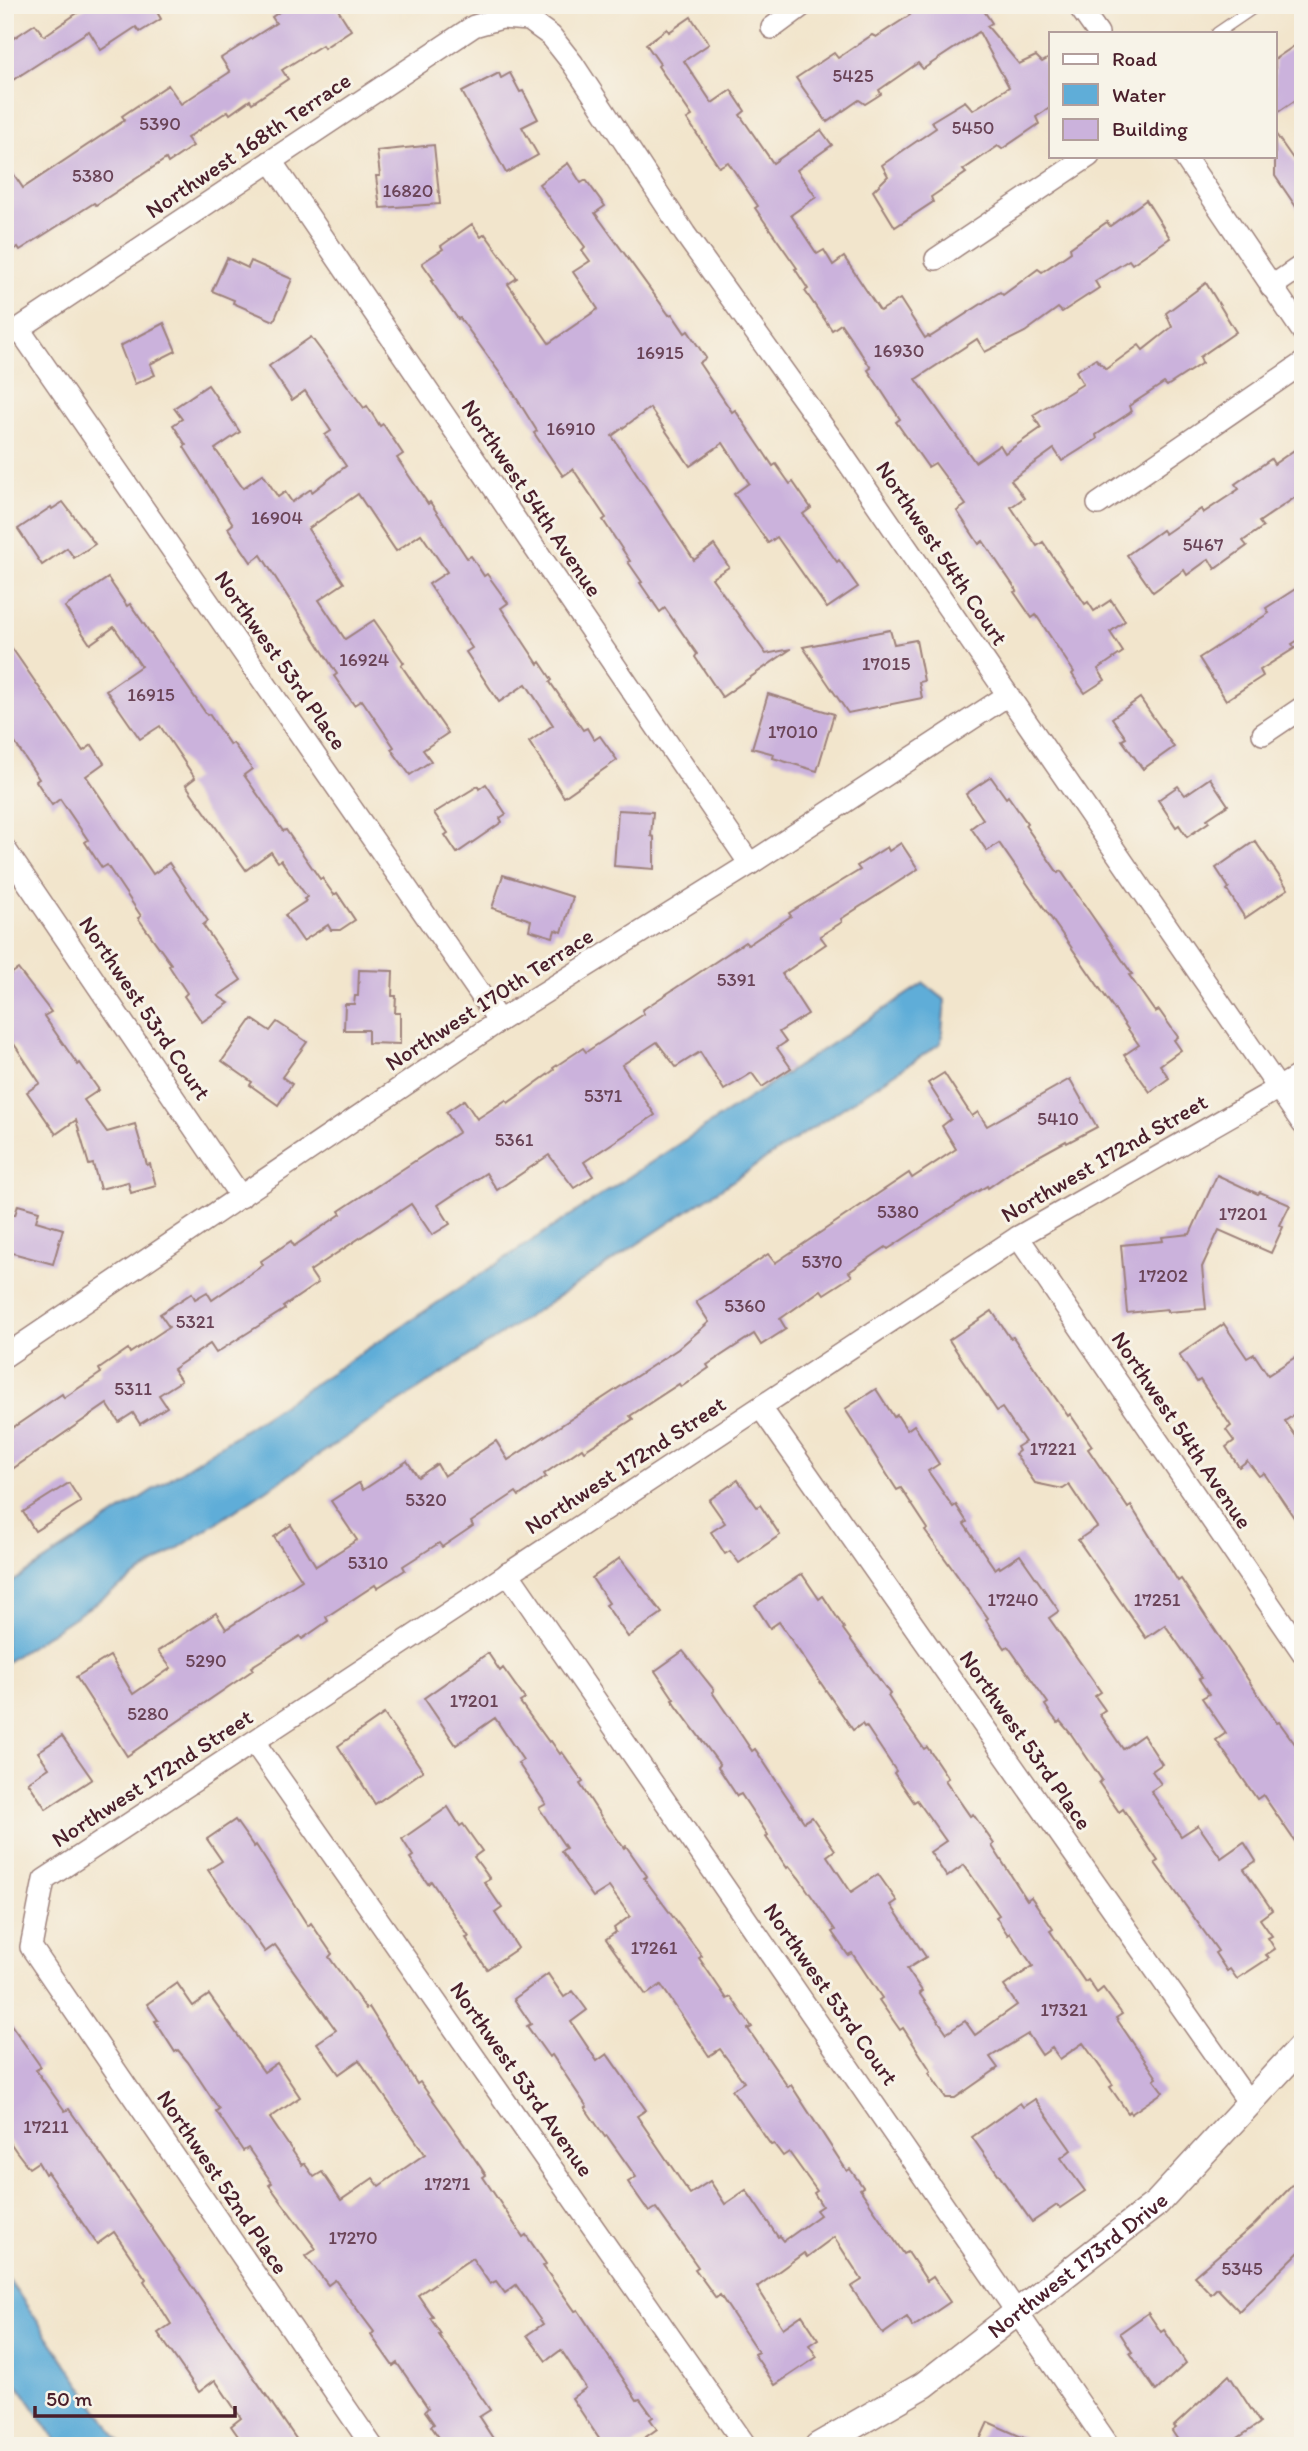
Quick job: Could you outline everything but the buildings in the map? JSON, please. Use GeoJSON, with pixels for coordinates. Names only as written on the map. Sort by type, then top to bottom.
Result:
{"type":"FeatureCollection","features":[{"type":"Feature","properties":{"kind":"street"},"geometry":{"type":"LineString","coordinates":[[772,28],[803,5]]}},
{"type":"Feature","properties":{"kind":"street"},"geometry":{"type":"LineString","coordinates":[[1078,5],[1097,32]]}},
{"type":"Feature","properties":{"kind":"street","name":"Northwest 168th Terrace"},"geometry":{"type":"LineString","coordinates":[[12,334],[474,26],[502,18],[529,20]]}},
{"type":"Feature","properties":{"kind":"street","name":"Northwest 54th Court"},"geometry":{"type":"LineString","coordinates":[[529,20],[551,36],[573,64],[685,234],[834,442],[1303,1124]]}},
{"type":"Feature","properties":{"kind":"street"},"geometry":{"type":"LineString","coordinates":[[936,259],[1086,158]]}},
{"type":"Feature","properties":{"kind":"street"},"geometry":{"type":"LineString","coordinates":[[1185,158],[1303,332]]}},
{"type":"Feature","properties":{"kind":"street","name":"Northwest 54th Avenue"},"geometry":{"type":"LineString","coordinates":[[271,162],[750,864]]}},
{"type":"Feature","properties":{"kind":"street"},"geometry":{"type":"LineString","coordinates":[[1271,287],[1303,265]]}},
{"type":"Feature","properties":{"kind":"street","name":"Northwest 53rd Place"},"geometry":{"type":"LineString","coordinates":[[12,334],[499,1021]]}},
{"type":"Feature","properties":{"kind":"street"},"geometry":{"type":"LineString","coordinates":[[1098,505],[1303,363]]}},
{"type":"Feature","properties":{"kind":"street","name":"Northwest 170th Terrace"},"geometry":{"type":"LineString","coordinates":[[5,1356],[499,1021],[750,864],[1008,695]]}},
{"type":"Feature","properties":{"kind":"street"},"geometry":{"type":"LineString","coordinates":[[1263,734],[1303,707]]}},
{"type":"Feature","properties":{"kind":"street","name":"Northwest 53rd Court"},"geometry":{"type":"LineString","coordinates":[[5,849],[242,1197]]}},
{"type":"Feature","properties":{"kind":"street","name":"Northwest 172nd Street"},"geometry":{"type":"LineString","coordinates":[[31,1947],[44,1880],[1018,1237],[1303,1073]]}},
{"type":"Feature","properties":{"kind":"street","name":"Northwest 54th Avenue"},"geometry":{"type":"LineString","coordinates":[[1018,1237],[1303,1653]]}},
{"type":"Feature","properties":{"kind":"street","name":"Northwest 53rd Place"},"geometry":{"type":"LineString","coordinates":[[761,1408],[1249,2103]]}},
{"type":"Feature","properties":{"kind":"street","name":"Northwest 53rd Court"},"geometry":{"type":"LineString","coordinates":[[508,1573],[1109,2446]]}},
{"type":"Feature","properties":{"kind":"street","name":"Northwest 53rd Avenue"},"geometry":{"type":"LineString","coordinates":[[254,1742],[746,2446]]}},
{"type":"Feature","properties":{"kind":"street","name":"Northwest 52nd Place"},"geometry":{"type":"LineString","coordinates":[[31,1947],[372,2446]]}},
{"type":"Feature","properties":{"kind":"street","name":"Northwest 173rd Drive"},"geometry":{"type":"LineString","coordinates":[[818,2446],[924,2385],[1157,2203],[1303,2045]]}},
{"type":"Feature","properties":{"kind":"lane"},"geometry":{"type":"LineString","coordinates":[[1218,32],[1258,5]]}},
{"type":"Feature","properties":{"kind":"water"},"geometry":{"type":"Polygon","coordinates":[[[924,983],[945,1000],[941,1043],[5,1663],[5,1587],[924,983]]]}},
{"type":"Feature","properties":{"kind":"water"},"geometry":{"type":"Polygon","coordinates":[[[5,2274],[123,2446],[60,2446],[5,2366],[5,2274]]]}}]}
